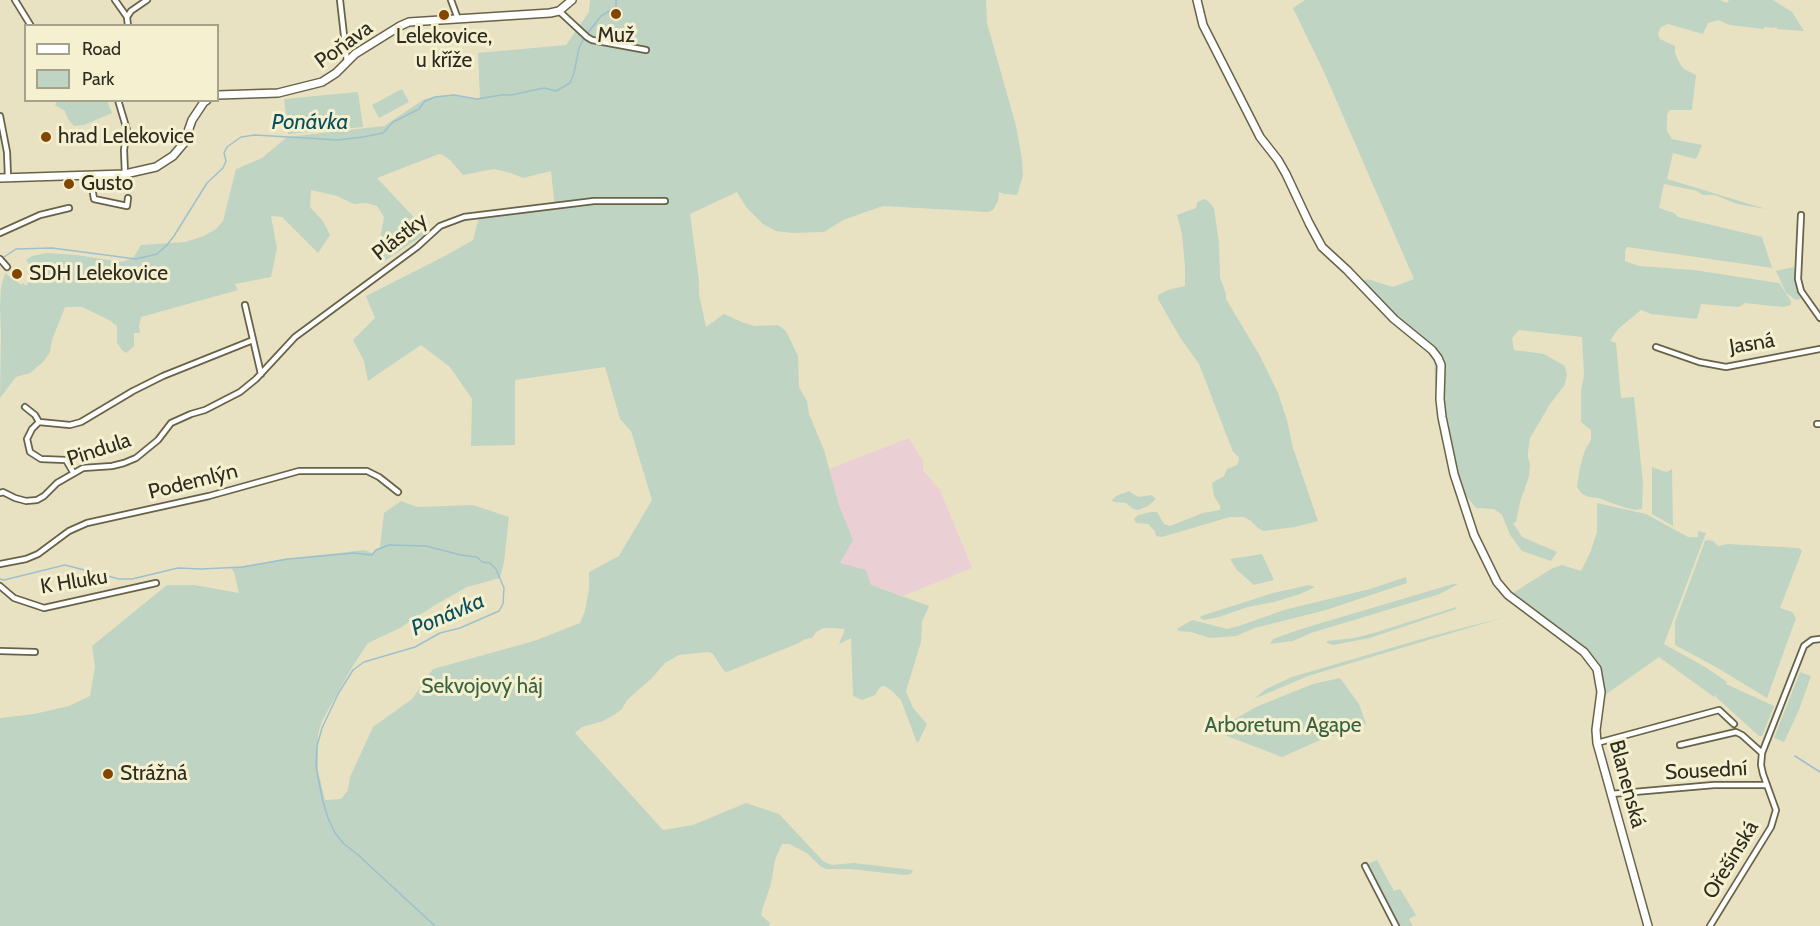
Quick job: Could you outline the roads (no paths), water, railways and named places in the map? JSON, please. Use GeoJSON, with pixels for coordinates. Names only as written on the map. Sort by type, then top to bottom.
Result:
{"type":"FeatureCollection","features":[{"type":"Feature","properties":{"kind":"street"},"geometry":{"type":"LineString","coordinates":[[15,0],[30,24]]}},
{"type":"Feature","properties":{"kind":"street"},"geometry":{"type":"LineString","coordinates":[[115,0],[127,17],[128,24]]}},
{"type":"Feature","properties":{"kind":"street"},"geometry":{"type":"LineString","coordinates":[[127,17],[131,11],[147,0]]}},
{"type":"Feature","properties":{"kind":"street"},"geometry":{"type":"LineString","coordinates":[[340,0],[347,62]]}},
{"type":"Feature","properties":{"kind":"street"},"geometry":{"type":"LineString","coordinates":[[450,0],[458,19]]}},
{"type":"Feature","properties":{"kind":"street"},"geometry":{"type":"LineString","coordinates":[[572,0],[562,6],[585,35],[598,42],[646,50]]}},
{"type":"Feature","properties":{"kind":"street","name":"Blanenská"},"geometry":{"type":"LineString","coordinates":[[1197,0],[1203,25],[1260,137],[1282,167],[1323,248],[1356,278],[1394,319],[1432,350],[1438,358],[1441,365],[1442,417],[1454,474],[1474,535],[1497,582],[1508,595],[1584,652],[1596,669],[1601,692],[1596,730],[1597,743],[1648,926]]}},
{"type":"Feature","properties":{"kind":"street","name":"Poňava"},"geometry":{"type":"LineString","coordinates":[[219,95],[260,94],[322,82],[336,73],[355,54],[409,22],[550,13],[562,6]]}},
{"type":"Feature","properties":{"kind":"street"},"geometry":{"type":"LineString","coordinates":[[119,102],[127,130],[124,150],[125,174]]}},
{"type":"Feature","properties":{"kind":"street"},"geometry":{"type":"LineString","coordinates":[[0,116],[7,152],[4,177],[125,174],[156,167],[173,156],[184,143],[192,120],[204,102]]}},
{"type":"Feature","properties":{"kind":"street"},"geometry":{"type":"LineString","coordinates":[[90,175],[94,199],[127,206]]}},
{"type":"Feature","properties":{"kind":"street"},"geometry":{"type":"LineString","coordinates":[[128,198],[127,206],[130,212]]}},
{"type":"Feature","properties":{"kind":"street","name":"Plástky"},"geometry":{"type":"LineString","coordinates":[[261,374],[296,337],[440,226],[464,217],[594,201],[664,201]]}},
{"type":"Feature","properties":{"kind":"street"},"geometry":{"type":"LineString","coordinates":[[0,233],[40,215],[69,208]]}},
{"type":"Feature","properties":{"kind":"street"},"geometry":{"type":"LineString","coordinates":[[1801,215],[1798,279],[1801,291],[1820,318]]}},
{"type":"Feature","properties":{"kind":"street"},"geometry":{"type":"LineString","coordinates":[[0,259],[7,267]]}},
{"type":"Feature","properties":{"kind":"street"},"geometry":{"type":"LineString","coordinates":[[245,305],[261,374]]}},
{"type":"Feature","properties":{"kind":"street"},"geometry":{"type":"LineString","coordinates":[[39,422],[70,425],[81,422],[163,376],[253,340]]}},
{"type":"Feature","properties":{"kind":"street","name":"Jasná"},"geometry":{"type":"LineString","coordinates":[[1656,347],[1699,362],[1725,366],[1820,349]]}},
{"type":"Feature","properties":{"kind":"street","name":"Pindula"},"geometry":{"type":"LineString","coordinates":[[1,492],[26,501],[37,500],[73,472],[83,468],[124,463],[136,458],[158,440],[171,423],[205,410],[240,392],[261,374]]}},
{"type":"Feature","properties":{"kind":"street"},"geometry":{"type":"LineString","coordinates":[[25,407],[39,422]]}},
{"type":"Feature","properties":{"kind":"street"},"geometry":{"type":"LineString","coordinates":[[39,422],[28,435],[28,449],[41,459],[66,460],[73,472]]}},
{"type":"Feature","properties":{"kind":"street","name":"Podemlýn"},"geometry":{"type":"LineString","coordinates":[[0,564],[26,560],[69,531],[87,523],[209,496],[299,471],[367,471],[398,492]]}},
{"type":"Feature","properties":{"kind":"street","name":"K Hluku"},"geometry":{"type":"LineString","coordinates":[[1,588],[14,598],[44,608],[156,583]]}},
{"type":"Feature","properties":{"kind":"street","name":"Ořešínská"},"geometry":{"type":"LineString","coordinates":[[1710,926],[1771,827],[1776,810],[1761,765],[1762,753],[1804,646],[1812,640],[1820,639]]}},
{"type":"Feature","properties":{"kind":"street"},"geometry":{"type":"LineString","coordinates":[[0,651],[35,652]]}},
{"type":"Feature","properties":{"kind":"street"},"geometry":{"type":"LineString","coordinates":[[1597,743],[1719,710],[1734,724]]}},
{"type":"Feature","properties":{"kind":"street"},"geometry":{"type":"LineString","coordinates":[[1680,745],[1736,732],[1762,753]]}},
{"type":"Feature","properties":{"kind":"street","name":"Sousední"},"geometry":{"type":"LineString","coordinates":[[1611,794],[1689,787],[1767,784]]}},
{"type":"Feature","properties":{"kind":"street"},"geometry":{"type":"LineString","coordinates":[[1365,866],[1396,926]]}},
{"type":"Feature","properties":{"kind":"waterway","name":"Ponávka"},"geometry":{"type":"LineString","coordinates":[[587,34],[601,16],[616,7],[616,0]]}},
{"type":"Feature","properties":{"kind":"waterway","name":"Ponávka"},"geometry":{"type":"LineString","coordinates":[[4,257],[16,249],[52,248],[136,259],[157,254],[174,236],[207,183],[223,168],[226,161],[224,153],[227,147],[241,137],[255,135],[338,140],[363,137],[383,133],[393,122],[419,109],[425,101],[435,97],[454,95],[477,99],[544,88],[556,91],[570,83],[579,48],[584,38]]}},
{"type":"Feature","properties":{"kind":"waterway","name":"Ponávka"},"geometry":{"type":"LineString","coordinates":[[0,579],[4,580],[65,565],[119,579],[132,579],[178,568],[243,567],[288,559],[354,553],[372,555],[376,550],[389,545],[426,546],[477,557],[482,562],[490,563],[496,569],[504,588],[503,604],[499,611],[460,628],[440,633],[415,647],[364,662],[353,670],[338,694],[322,728],[317,746],[316,767],[323,802],[335,833],[344,844],[435,926]]}},
{"type":"Feature","properties":{"kind":"waterway"},"geometry":{"type":"LineString","coordinates":[[1795,756],[1820,772]]}},
{"type":"Feature","properties":{"kind":"place","name":"Muž"},"geometry":{"type":"Point","coordinates":[616,14]}},
{"type":"Feature","properties":{"kind":"place","name":"Lelekovice, u kříže"},"geometry":{"type":"Point","coordinates":[444,15]}},
{"type":"Feature","properties":{"kind":"place","name":"hrad Lelekovice"},"geometry":{"type":"Point","coordinates":[46,137]}},
{"type":"Feature","properties":{"kind":"place","name":"Gusto"},"geometry":{"type":"Point","coordinates":[69,184]}},
{"type":"Feature","properties":{"kind":"place","name":"SDH Lelekovice"},"geometry":{"type":"Point","coordinates":[17,274]}},
{"type":"Feature","properties":{"kind":"place","name":"Strážná"},"geometry":{"type":"Point","coordinates":[108,774]}},
{"type":"Feature","properties":{"kind":"park label","name":"Sekvojový háj"},"geometry":{"type":"Point","coordinates":[482,687]}},
{"type":"Feature","properties":{"kind":"park label","name":"Arboretum Agape"},"geometry":{"type":"Point","coordinates":[1283,726]}}]}
